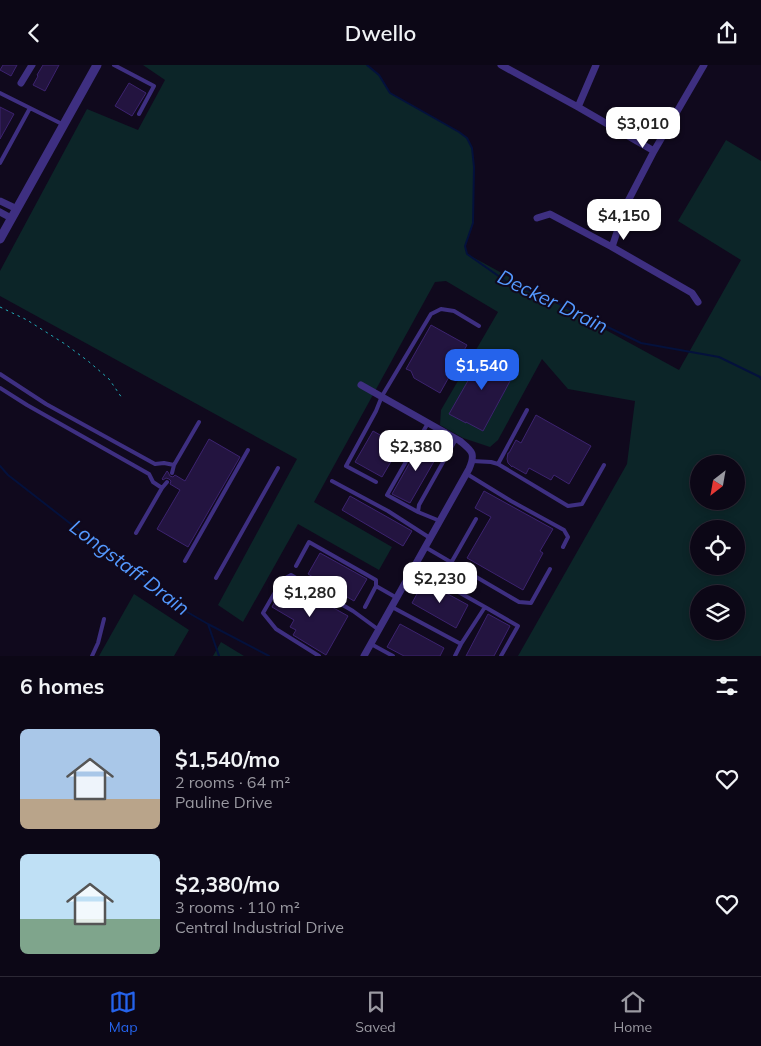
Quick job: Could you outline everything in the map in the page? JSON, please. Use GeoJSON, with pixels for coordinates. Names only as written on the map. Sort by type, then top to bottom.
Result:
{"type":"FeatureCollection","features":[{"type":"Feature","properties":{"kind":"street"},"geometry":{"type":"LineString","coordinates":[[22,83],[32,65]]}},
{"type":"Feature","properties":{"kind":"street"},"geometry":{"type":"LineString","coordinates":[[0,239],[97,65]]}},
{"type":"Feature","properties":{"kind":"street"},"geometry":{"type":"LineString","coordinates":[[501,65],[654,151]]}},
{"type":"Feature","properties":{"kind":"street"},"geometry":{"type":"LineString","coordinates":[[578,107],[596,65]]}},
{"type":"Feature","properties":{"kind":"street"},"geometry":{"type":"LineString","coordinates":[[612,247],[626,205],[654,151],[704,65]]}},
{"type":"Feature","properties":{"kind":"street"},"geometry":{"type":"LineString","coordinates":[[0,201],[17,209]]}},
{"type":"Feature","properties":{"kind":"street"},"geometry":{"type":"LineString","coordinates":[[0,213],[11,218]]}},
{"type":"Feature","properties":{"kind":"street"},"geometry":{"type":"LineString","coordinates":[[537,218],[550,214],[692,293],[698,302]]}},
{"type":"Feature","properties":{"kind":"street"},"geometry":{"type":"LineString","coordinates":[[361,385],[456,439],[468,447],[472,457],[466,474],[364,656]]}},
{"type":"Feature","properties":{"kind":"lane"},"geometry":{"type":"LineString","coordinates":[[114,65],[154,86],[139,114]]}},
{"type":"Feature","properties":{"kind":"lane"},"geometry":{"type":"LineString","coordinates":[[0,93],[64,125]]}},
{"type":"Feature","properties":{"kind":"lane"},"geometry":{"type":"LineString","coordinates":[[0,163],[30,108]]}},
{"type":"Feature","properties":{"kind":"lane"},"geometry":{"type":"LineString","coordinates":[[376,482],[346,466],[376,411],[382,396],[431,314],[441,309],[454,311],[479,326]]}},
{"type":"Feature","properties":{"kind":"lane"},"geometry":{"type":"LineString","coordinates":[[0,375],[110,439],[151,469],[153,482],[162,488]]}},
{"type":"Feature","properties":{"kind":"lane"},"geometry":{"type":"LineString","coordinates":[[9,394],[14,384]]}},
{"type":"Feature","properties":{"kind":"lane"},"geometry":{"type":"LineString","coordinates":[[0,388],[105,449],[151,469],[164,463],[174,465]]}},
{"type":"Feature","properties":{"kind":"lane"},"geometry":{"type":"LineString","coordinates":[[41,413],[46,403]]}},
{"type":"Feature","properties":{"kind":"lane"},"geometry":{"type":"LineString","coordinates":[[498,464],[527,410]]}},
{"type":"Feature","properties":{"kind":"lane"},"geometry":{"type":"LineString","coordinates":[[73,431],[78,421]]}},
{"type":"Feature","properties":{"kind":"lane"},"geometry":{"type":"LineString","coordinates":[[172,473],[174,465],[199,422]]}},
{"type":"Feature","properties":{"kind":"lane"},"geometry":{"type":"LineString","coordinates":[[428,423],[387,495],[418,512],[440,521]]}},
{"type":"Feature","properties":{"kind":"lane"},"geometry":{"type":"LineString","coordinates":[[105,449],[110,439]]}},
{"type":"Feature","properties":{"kind":"lane"},"geometry":{"type":"LineString","coordinates":[[418,512],[419,505],[456,439]]}},
{"type":"Feature","properties":{"kind":"lane"},"geometry":{"type":"LineString","coordinates":[[185,561],[248,450]]}},
{"type":"Feature","properties":{"kind":"lane"},"geometry":{"type":"LineString","coordinates":[[472,457],[498,464],[568,506],[582,504],[604,465]]}},
{"type":"Feature","properties":{"kind":"lane"},"geometry":{"type":"LineString","coordinates":[[216,578],[278,468]]}},
{"type":"Feature","properties":{"kind":"lane"},"geometry":{"type":"LineString","coordinates":[[466,474],[564,530],[568,537],[563,547]]}},
{"type":"Feature","properties":{"kind":"lane"},"geometry":{"type":"LineString","coordinates":[[332,481],[388,511],[430,538]]}},
{"type":"Feature","properties":{"kind":"lane"},"geometry":{"type":"LineString","coordinates":[[136,533],[167,482]]}},
{"type":"Feature","properties":{"kind":"lane"},"geometry":{"type":"LineString","coordinates":[[451,563],[476,519]]}},
{"type":"Feature","properties":{"kind":"lane"},"geometry":{"type":"LineString","coordinates":[[296,566],[309,542],[376,579],[376,586],[365,607]]}},
{"type":"Feature","properties":{"kind":"lane"},"geometry":{"type":"LineString","coordinates":[[425,547],[519,603],[532,603],[550,569]]}},
{"type":"Feature","properties":{"kind":"lane"},"geometry":{"type":"LineString","coordinates":[[414,567],[518,626],[501,656]]}},
{"type":"Feature","properties":{"kind":"lane"},"geometry":{"type":"LineString","coordinates":[[320,656],[276,629],[263,613],[282,580],[291,575],[353,611],[379,630]]}},
{"type":"Feature","properties":{"kind":"lane"},"geometry":{"type":"LineString","coordinates":[[376,586],[397,598]]}},
{"type":"Feature","properties":{"kind":"lane"},"geometry":{"type":"LineString","coordinates":[[392,607],[462,644]]}},
{"type":"Feature","properties":{"kind":"lane"},"geometry":{"type":"LineString","coordinates":[[455,656],[485,607]]}},
{"type":"Feature","properties":{"kind":"lane"},"geometry":{"type":"LineString","coordinates":[[92,656],[98,643],[104,619]]}},
{"type":"Feature","properties":{"kind":"lane"},"geometry":{"type":"LineString","coordinates":[[371,644],[393,656]]}},
{"type":"Feature","properties":{"kind":"path"},"geometry":{"type":"LineString","coordinates":[[0,307],[27,320],[88,361],[109,379],[122,398]]}},
{"type":"Feature","properties":{"kind":"green space"},"geometry":{"type":"Polygon","coordinates":[[[143,65],[367,65],[379,75],[390,93],[467,138],[472,148],[474,167],[473,223],[465,246],[467,254],[679,370],[741,260],[678,221],[726,140],[761,161],[761,656],[518,656],[627,464],[635,401],[568,389],[542,359],[498,440],[490,447],[463,438],[440,425],[441,410],[498,312],[446,281],[435,282],[314,502],[392,547],[379,570],[298,524],[243,622],[218,605],[297,459],[0,296],[0,271],[87,109],[138,130],[165,80],[143,65]]]}},
{"type":"Feature","properties":{"kind":"green space"},"geometry":{"type":"Polygon","coordinates":[[[134,594],[189,630],[174,656],[99,656],[134,594]]]}},
{"type":"Feature","properties":{"kind":"green space"},"geometry":{"type":"Polygon","coordinates":[[[221,642],[244,656],[213,656],[221,642]]]}},
{"type":"Feature","properties":{"kind":"building"},"geometry":{"type":"Polygon","coordinates":[[[3,65],[17,65],[11,76],[0,70],[3,65]]]}},
{"type":"Feature","properties":{"kind":"building"},"geometry":{"type":"Polygon","coordinates":[[[43,65],[59,65],[45,91],[33,85],[43,65]]]}},
{"type":"Feature","properties":{"kind":"building"},"geometry":{"type":"Polygon","coordinates":[[[129,83],[146,93],[132,116],[115,106],[129,83]]]}},
{"type":"Feature","properties":{"kind":"building"},"geometry":{"type":"Polygon","coordinates":[[[0,107],[14,114],[0,139],[0,107]]]}},
{"type":"Feature","properties":{"kind":"building"},"geometry":{"type":"Polygon","coordinates":[[[431,325],[467,345],[440,393],[414,378],[411,371],[406,369],[431,325]]]}},
{"type":"Feature","properties":{"kind":"building"},"geometry":{"type":"Polygon","coordinates":[[[479,350],[516,370],[483,431],[449,414],[469,379],[465,376],[479,350]]]}},
{"type":"Feature","properties":{"kind":"building"},"geometry":{"type":"Polygon","coordinates":[[[536,415],[591,446],[569,484],[554,475],[551,480],[529,468],[526,474],[508,463],[508,453],[516,440],[521,443],[536,415]]]}},
{"type":"Feature","properties":{"kind":"building"},"geometry":{"type":"Polygon","coordinates":[[[373,431],[398,445],[394,452],[396,453],[382,477],[355,462],[373,431]]]}},
{"type":"Feature","properties":{"kind":"building"},"geometry":{"type":"Polygon","coordinates":[[[209,439],[240,457],[188,547],[157,529],[180,490],[170,484],[171,481],[169,479],[162,479],[167,471],[170,476],[173,477],[175,475],[185,481],[209,439]]]}},
{"type":"Feature","properties":{"kind":"building"},"geometry":{"type":"Polygon","coordinates":[[[422,441],[440,451],[410,503],[392,494],[422,441]]]}},
{"type":"Feature","properties":{"kind":"building"},"geometry":{"type":"Polygon","coordinates":[[[484,491],[553,529],[540,551],[543,553],[523,590],[467,558],[491,517],[475,508],[484,491]]]}},
{"type":"Feature","properties":{"kind":"building"},"geometry":{"type":"Polygon","coordinates":[[[350,496],[412,531],[403,546],[342,510],[350,496]]]}},
{"type":"Feature","properties":{"kind":"building"},"geometry":{"type":"Polygon","coordinates":[[[320,553],[367,579],[354,601],[308,574],[320,553]]]}},
{"type":"Feature","properties":{"kind":"building"},"geometry":{"type":"Polygon","coordinates":[[[424,581],[468,605],[456,628],[412,603],[424,581]]]}},
{"type":"Feature","properties":{"kind":"building"},"geometry":{"type":"Polygon","coordinates":[[[286,582],[348,616],[326,655],[293,635],[296,630],[290,627],[294,620],[272,607],[286,582]]]}},
{"type":"Feature","properties":{"kind":"building"},"geometry":{"type":"Polygon","coordinates":[[[488,614],[510,626],[494,656],[466,656],[488,614]]]}},
{"type":"Feature","properties":{"kind":"building"},"geometry":{"type":"Polygon","coordinates":[[[400,624],[444,648],[440,656],[404,656],[387,647],[400,624]]]}},
{"type":"Feature","properties":{"kind":"waterway","name":"Decker Drain"},"geometry":{"type":"LineString","coordinates":[[367,65],[379,75],[390,93],[467,138],[472,148],[474,167],[473,223],[465,246],[467,254],[507,282],[549,299],[641,343],[719,357],[761,379]]}},
{"type":"Feature","properties":{"kind":"waterway","name":"Longstaff Drain"},"geometry":{"type":"LineString","coordinates":[[0,466],[8,475],[175,605],[269,656]]}},
{"type":"Feature","properties":{"kind":"waterway"},"geometry":{"type":"LineString","coordinates":[[208,624],[219,656]]}}]}
